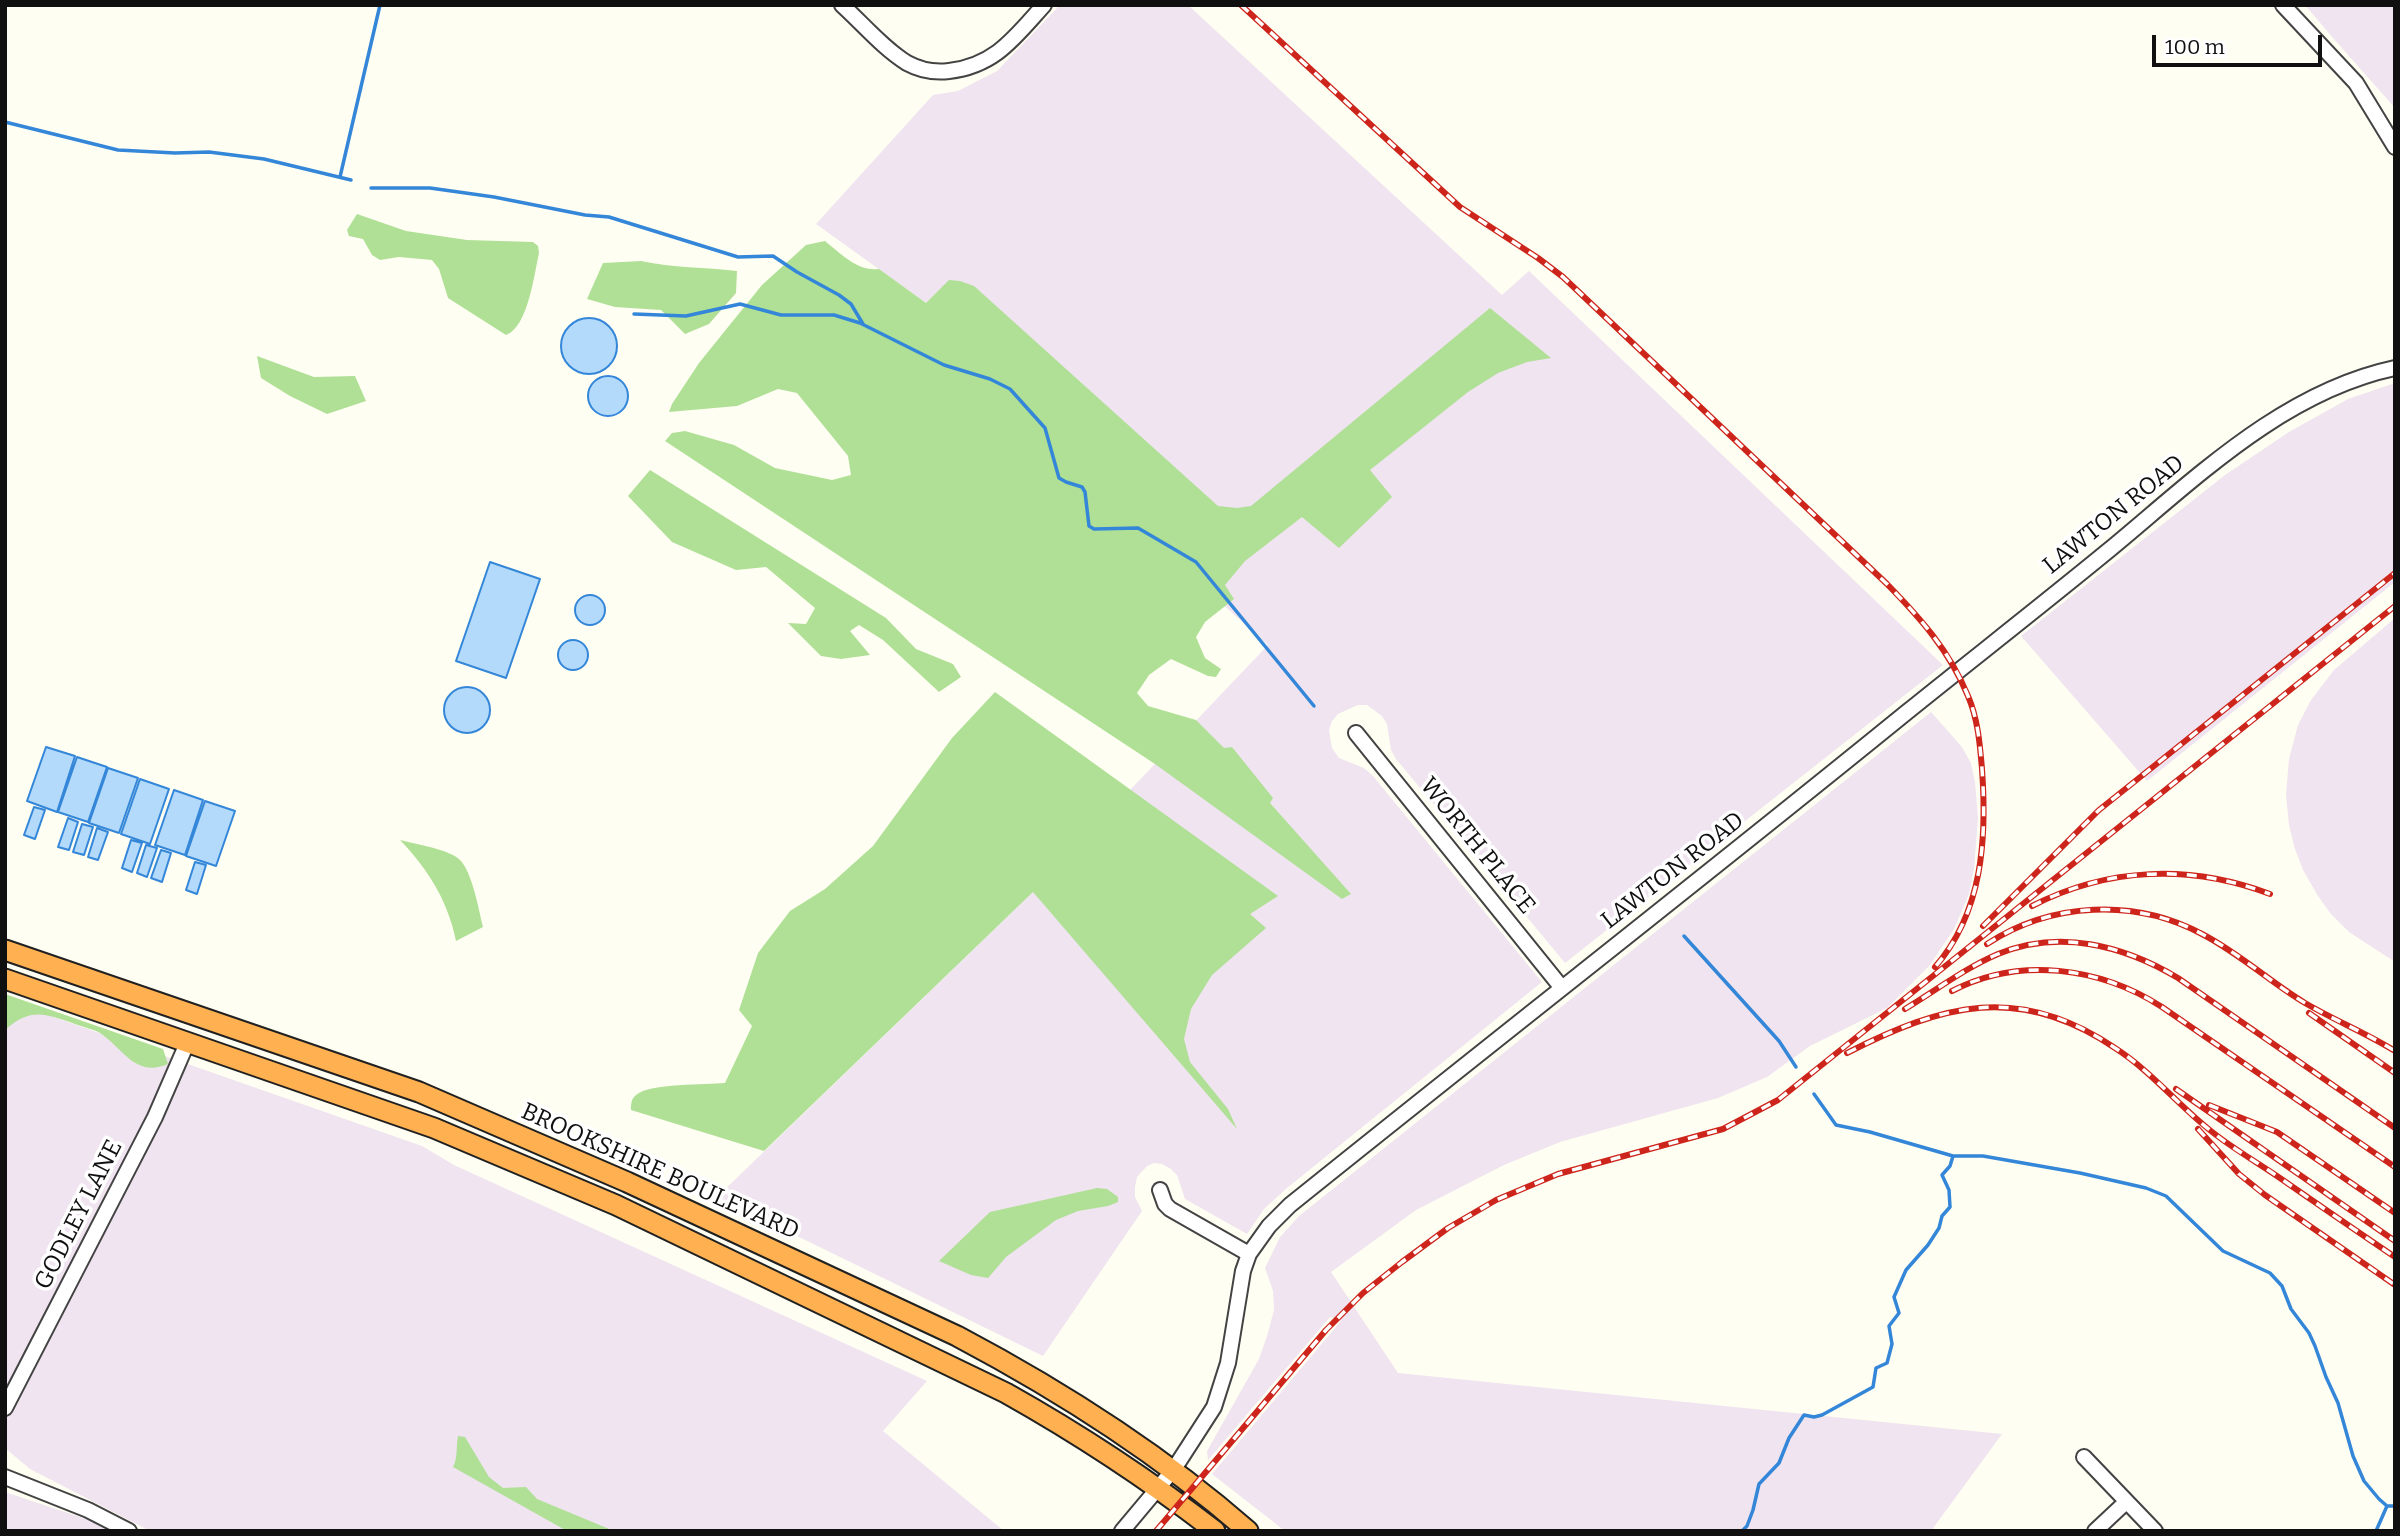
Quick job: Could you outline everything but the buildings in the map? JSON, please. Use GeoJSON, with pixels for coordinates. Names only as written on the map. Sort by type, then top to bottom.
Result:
{"type":"FeatureCollection","features":[{"type":"Feature","properties":{"kind":"highway","name":"BROOKSHIRE BOULEVARD"},"geometry":{"type":"LineString","coordinates":[[5,950],[419,1092],[628,1181],[957,1336],[1059,1392],[1174,1469],[1248,1531]]}},
{"type":"Feature","properties":{"kind":"highway","name":"BROOKSHIRE BOULEVARD"},"geometry":{"type":"LineString","coordinates":[[5,979],[407,1117],[617,1205],[984,1382],[1063,1424],[1215,1531]]}},
{"type":"Feature","properties":{"kind":"highway"},"geometry":{"type":"LineString","coordinates":[[407,1117],[419,1092]]}},
{"type":"Feature","properties":{"kind":"street"},"geometry":{"type":"LineString","coordinates":[[842,5],[903,60],[922,69],[940,72],[968,69],[990,59],[1044,5]]}},
{"type":"Feature","properties":{"kind":"street"},"geometry":{"type":"LineString","coordinates":[[2283,5],[2351,77],[2374,110],[2395,148]]}},
{"type":"Feature","properties":{"kind":"street","name":"LAWTON ROAD"},"geometry":{"type":"LineString","coordinates":[[1122,1531],[1174,1469],[1209,1417],[1228,1363],[1243,1271],[1249,1254],[1269,1226],[1290,1205],[1771,822],[2205,470],[2301,405],[2367,375],[2395,368]]}},
{"type":"Feature","properties":{"kind":"street","name":"WORTH PLACE"},"geometry":{"type":"LineString","coordinates":[[1356,733],[1562,988]]}},
{"type":"Feature","properties":{"kind":"street","name":"GODLEY LANE"},"geometry":{"type":"LineString","coordinates":[[5,1408],[155,1117],[188,1041]]}},
{"type":"Feature","properties":{"kind":"street"},"geometry":{"type":"LineString","coordinates":[[1160,1190],[1170,1209],[1249,1254]]}},
{"type":"Feature","properties":{"kind":"street"},"geometry":{"type":"LineString","coordinates":[[2084,1457],[2155,1531]]}},
{"type":"Feature","properties":{"kind":"street"},"geometry":{"type":"LineString","coordinates":[[5,1467],[21,1482]]}},
{"type":"Feature","properties":{"kind":"street"},"geometry":{"type":"LineString","coordinates":[[5,1477],[88,1510],[128,1531]]}},
{"type":"Feature","properties":{"kind":"street"},"geometry":{"type":"LineString","coordinates":[[2095,1531],[2126,1502]]}},
{"type":"Feature","properties":{"kind":"shaded area"},"geometry":{"type":"Polygon","coordinates":[[[1060,5],[1188,5],[1502,295],[1529,271],[1943,665],[1565,963],[1396,759],[1391,750],[1387,724],[1382,716],[1367,705],[1358,705],[1338,714],[1329,730],[1332,748],[1339,758],[1364,768],[1373,776],[1542,982],[1287,1188],[1264,1209],[1247,1234],[1185,1199],[1177,1175],[1171,1169],[1154,1163],[1147,1166],[1137,1177],[1135,1187],[1135,1197],[1142,1211],[1043,1356],[717,1197],[1033,892],[1268,645],[1192,577],[950,280],[926,303],[816,224],[933,95],[958,91],[997,71],[1060,5]]]}},
{"type":"Feature","properties":{"kind":"shaded area"},"geometry":{"type":"Polygon","coordinates":[[[2305,5],[2395,5],[2395,108],[2333,38],[2305,5]]]}},
{"type":"Feature","properties":{"kind":"shaded area"},"geometry":{"type":"Polygon","coordinates":[[[2395,383],[2395,582],[2147,781],[2021,636],[2225,475],[2289,432],[2348,399],[2395,383]]]}},
{"type":"Feature","properties":{"kind":"shaded area"},"geometry":{"type":"Polygon","coordinates":[[[2395,618],[2395,962],[2349,932],[2318,896],[2295,849],[2286,795],[2289,759],[2298,725],[2311,700],[2334,670],[2395,618]]]}},
{"type":"Feature","properties":{"kind":"shaded area"},"geometry":{"type":"Polygon","coordinates":[[[1931,712],[1962,747],[1971,763],[1978,818],[1974,869],[1969,894],[1954,929],[1930,965],[1887,1008],[1810,1046],[1767,1077],[1718,1098],[1560,1142],[1504,1165],[1416,1210],[1331,1272],[1398,1373],[2002,1434],[1931,1531],[1285,1531],[1212,1474],[1341,1321],[1330,1317],[1208,1460],[1207,1451],[1259,1359],[1268,1333],[1274,1310],[1273,1291],[1265,1268],[1280,1237],[1299,1216],[1931,712]]]}},
{"type":"Feature","properties":{"kind":"shaded area"},"geometry":{"type":"Polygon","coordinates":[[[5,1000],[422,1146],[454,1165],[927,1381],[883,1431],[1004,1531],[150,1531],[30,1469],[5,1448],[5,1000]]]}},
{"type":"Feature","properties":{"kind":"shaded area"},"geometry":{"type":"Polygon","coordinates":[[[5,1492],[95,1522],[111,1531],[5,1531],[5,1492]]]}},
{"type":"Feature","properties":{"kind":"green space"},"geometry":{"type":"Polygon","coordinates":[[[357,214],[406,231],[467,240],[533,242],[538,246],[539,253],[529,299],[520,322],[506,335],[448,298],[439,269],[432,260],[399,257],[380,260],[372,255],[363,239],[349,236],[347,230],[357,214]]]}},
{"type":"Feature","properties":{"kind":"green space"},"geometry":{"type":"Polygon","coordinates":[[[825,241],[857,265],[879,269],[926,303],[949,280],[974,286],[1218,506],[1251,506],[1490,308],[1551,358],[1527,362],[1498,373],[1468,392],[1370,470],[1392,497],[1339,548],[1302,517],[1245,561],[1225,585],[1234,599],[1205,622],[1196,637],[1205,658],[1221,669],[1216,677],[1171,659],[1149,675],[1137,693],[1148,706],[1196,720],[1224,748],[1232,747],[1273,798],[1270,803],[1351,894],[1342,899],[1155,764],[665,441],[672,433],[685,431],[734,445],[775,468],[832,480],[851,475],[848,456],[797,393],[778,389],[737,406],[669,412],[699,363],[762,285],[806,245],[825,241]]]}},
{"type":"Feature","properties":{"kind":"green space"},"geometry":{"type":"Polygon","coordinates":[[[641,261],[737,271],[736,293],[709,324],[685,334],[661,310],[615,307],[587,299],[603,263],[641,261]]]}},
{"type":"Feature","properties":{"kind":"green space"},"geometry":{"type":"Polygon","coordinates":[[[257,356],[314,377],[355,376],[366,401],[327,414],[261,378],[257,356]]]}},
{"type":"Feature","properties":{"kind":"green space"},"geometry":{"type":"Polygon","coordinates":[[[650,470],[886,618],[916,649],[953,664],[961,677],[939,692],[883,640],[859,625],[850,631],[870,655],[841,659],[821,656],[788,623],[806,624],[815,608],[766,567],[736,570],[672,542],[628,496],[650,470]]]}},
{"type":"Feature","properties":{"kind":"green space"},"geometry":{"type":"Polygon","coordinates":[[[995,692],[1278,896],[1250,914],[1266,928],[1212,975],[1191,1009],[1184,1039],[1190,1062],[1228,1109],[1237,1129],[1033,892],[764,1151],[631,1110],[636,1095],[653,1088],[725,1083],[752,1026],[739,1010],[758,953],[790,911],[825,889],[873,846],[952,738],[995,692]]]}},
{"type":"Feature","properties":{"kind":"green space"},"geometry":{"type":"Polygon","coordinates":[[[400,840],[454,855],[464,864],[483,927],[456,941],[448,912],[436,886],[400,840]]]}},
{"type":"Feature","properties":{"kind":"green space"},"geometry":{"type":"Polygon","coordinates":[[[5,994],[163,1049],[168,1064],[157,1067],[138,1065],[100,1033],[47,1015],[31,1015],[5,1030],[5,994]]]}},
{"type":"Feature","properties":{"kind":"green space"},"geometry":{"type":"Polygon","coordinates":[[[1097,1188],[1107,1189],[1118,1197],[1118,1202],[1078,1211],[1056,1220],[1006,1257],[988,1278],[971,1275],[939,1261],[990,1212],[1097,1188]]]}},
{"type":"Feature","properties":{"kind":"green space"},"geometry":{"type":"Polygon","coordinates":[[[458,1436],[465,1437],[489,1477],[503,1488],[526,1487],[537,1499],[614,1531],[567,1531],[453,1467],[458,1436]]]}},
{"type":"Feature","properties":{"kind":"water"},"geometry":{"type":"Polygon","coordinates":[[[589,318],[600,320],[609,326],[615,335],[615,357],[609,366],[600,372],[589,374],[578,372],[569,366],[563,357],[561,346],[563,335],[569,326],[578,320],[589,318]]]}},
{"type":"Feature","properties":{"kind":"water"},"geometry":{"type":"Polygon","coordinates":[[[608,376],[616,377],[622,382],[627,388],[627,404],[622,410],[616,415],[608,416],[600,415],[594,410],[589,404],[588,396],[589,388],[594,382],[600,377],[608,376]]]}},
{"type":"Feature","properties":{"kind":"water"},"geometry":{"type":"Polygon","coordinates":[[[490,562],[540,579],[506,678],[456,661],[490,562]]]}},
{"type":"Feature","properties":{"kind":"water"},"geometry":{"type":"Polygon","coordinates":[[[590,595],[596,596],[604,604],[604,616],[596,624],[590,625],[584,624],[576,616],[575,610],[576,604],[584,596],[590,595]]]}},
{"type":"Feature","properties":{"kind":"water"},"geometry":{"type":"Polygon","coordinates":[[[573,640],[579,641],[587,649],[587,661],[579,669],[573,670],[567,669],[559,661],[558,655],[559,649],[567,641],[573,640]]]}},
{"type":"Feature","properties":{"kind":"water"},"geometry":{"type":"Polygon","coordinates":[[[467,687],[483,694],[490,710],[483,726],[467,733],[451,726],[444,710],[451,694],[467,687]]]}},
{"type":"Feature","properties":{"kind":"water"},"geometry":{"type":"Polygon","coordinates":[[[46,747],[75,756],[57,812],[27,801],[46,747]]]}},
{"type":"Feature","properties":{"kind":"water"},"geometry":{"type":"Polygon","coordinates":[[[77,757],[107,767],[88,822],[58,812],[77,757]]]}},
{"type":"Feature","properties":{"kind":"water"},"geometry":{"type":"Polygon","coordinates":[[[108,768],[138,778],[119,833],[89,823],[108,768]]]}},
{"type":"Feature","properties":{"kind":"water"},"geometry":{"type":"Polygon","coordinates":[[[140,779],[169,789],[150,844],[121,834],[140,779]]]}},
{"type":"Feature","properties":{"kind":"water"},"geometry":{"type":"Polygon","coordinates":[[[174,790],[203,800],[185,855],[155,845],[174,790]]]}},
{"type":"Feature","properties":{"kind":"water"},"geometry":{"type":"Polygon","coordinates":[[[205,801],[235,811],[216,866],[186,856],[205,801]]]}},
{"type":"Feature","properties":{"kind":"water"},"geometry":{"type":"Polygon","coordinates":[[[34,807],[45,810],[35,839],[24,835],[34,807]]]}},
{"type":"Feature","properties":{"kind":"water"},"geometry":{"type":"Polygon","coordinates":[[[68,818],[78,822],[69,850],[58,847],[68,818]]]}},
{"type":"Feature","properties":{"kind":"water"},"geometry":{"type":"Polygon","coordinates":[[[82,824],[93,827],[84,855],[73,852],[82,824]]]}},
{"type":"Feature","properties":{"kind":"water"},"geometry":{"type":"Polygon","coordinates":[[[97,828],[108,832],[98,860],[88,857],[97,828]]]}},
{"type":"Feature","properties":{"kind":"water"},"geometry":{"type":"Polygon","coordinates":[[[131,840],[142,843],[132,872],[122,868],[131,840]]]}},
{"type":"Feature","properties":{"kind":"water"},"geometry":{"type":"Polygon","coordinates":[[[146,845],[157,848],[147,877],[137,873],[146,845]]]}},
{"type":"Feature","properties":{"kind":"water"},"geometry":{"type":"Polygon","coordinates":[[[161,850],[171,853],[162,882],[151,878],[161,850]]]}},
{"type":"Feature","properties":{"kind":"water"},"geometry":{"type":"Polygon","coordinates":[[[195,862],[206,865],[197,894],[186,890],[195,862]]]}},
{"type":"Feature","properties":{"kind":"waterway"},"geometry":{"type":"LineString","coordinates":[[340,177],[380,5]]}},
{"type":"Feature","properties":{"kind":"waterway"},"geometry":{"type":"LineString","coordinates":[[5,122],[118,150],[209,152],[264,159],[351,180]]}},
{"type":"Feature","properties":{"kind":"waterway"},"geometry":{"type":"LineString","coordinates":[[371,188],[430,188],[494,197],[585,215],[609,217],[738,257],[773,256],[851,304],[863,324]]}},
{"type":"Feature","properties":{"kind":"waterway"},"geometry":{"type":"LineString","coordinates":[[634,314],[686,316],[740,304],[781,315],[834,315],[860,323],[944,365],[990,379],[1010,389],[1045,428],[1059,478],[1082,487],[1085,492],[1089,526],[1094,529],[1138,528],[1196,562],[1314,706]]}},
{"type":"Feature","properties":{"kind":"waterway"},"geometry":{"type":"LineString","coordinates":[[1684,936],[1779,1041],[1796,1067]]}},
{"type":"Feature","properties":{"kind":"waterway"},"geometry":{"type":"LineString","coordinates":[[1814,1094],[1836,1125],[1953,1156],[1983,1156],[2080,1173],[2146,1188],[2166,1196],[2223,1251],[2270,1273],[2282,1286],[2291,1309],[2315,1346],[2338,1403],[2353,1456],[2364,1481],[2387,1506],[2395,1506]]}},
{"type":"Feature","properties":{"kind":"waterway"},"geometry":{"type":"LineString","coordinates":[[1742,1531],[1747,1526],[1753,1510],[1759,1484],[1779,1463],[1789,1438],[1804,1415],[1822,1415],[1873,1387],[1876,1368],[1887,1363],[1892,1344],[1889,1326],[1899,1313],[1894,1297],[1906,1270],[1928,1245],[1939,1228],[1942,1216],[1950,1207],[1949,1190],[1942,1175],[1950,1166],[1953,1156]]}},
{"type":"Feature","properties":{"kind":"waterway"},"geometry":{"type":"LineString","coordinates":[[2376,1531],[2387,1506]]}},
{"type":"Feature","properties":{"kind":"railway"},"geometry":{"type":"LineString","coordinates":[[1241,5],[1460,207],[1563,277],[1887,584],[1933,636],[1960,679],[1976,723],[1982,769],[1984,821],[1972,898],[1951,946],[1935,967]]}},
{"type":"Feature","properties":{"kind":"railway"},"geometry":{"type":"LineString","coordinates":[[1983,926],[2099,810],[2395,573]]}},
{"type":"Feature","properties":{"kind":"railway"},"geometry":{"type":"LineString","coordinates":[[1156,1531],[1326,1330],[1363,1293],[1402,1262],[1448,1228],[1496,1200],[1558,1174],[1723,1129],[1778,1100],[2395,606]]}},
{"type":"Feature","properties":{"kind":"railway"},"geometry":{"type":"LineString","coordinates":[[2032,906],[2090,883],[2150,874],[2210,878],[2270,894]]}},
{"type":"Feature","properties":{"kind":"railway"},"geometry":{"type":"LineString","coordinates":[[1987,944],[2012,930],[2065,913],[2121,910],[2149,914],[2202,934],[2305,1003],[2395,1051]]}},
{"type":"Feature","properties":{"kind":"railway"},"geometry":{"type":"LineString","coordinates":[[1905,1009],[1974,966],[2021,946],[2067,942],[2113,949],[2157,966],[2178,978],[2395,1128]]}},
{"type":"Feature","properties":{"kind":"railway"},"geometry":{"type":"LineString","coordinates":[[1952,991],[2004,973],[2032,970],[2086,975],[2138,993],[2395,1167]]}},
{"type":"Feature","properties":{"kind":"railway"},"geometry":{"type":"LineString","coordinates":[[1847,1053],[1916,1022],[1949,1013],[1981,1008],[2013,1008],[2046,1014],[2080,1028],[2128,1057],[2219,1137],[2395,1257]]}},
{"type":"Feature","properties":{"kind":"railway"},"geometry":{"type":"LineString","coordinates":[[2309,1013],[2395,1073]]}},
{"type":"Feature","properties":{"kind":"railway"},"geometry":{"type":"LineString","coordinates":[[2176,1089],[2395,1241]]}},
{"type":"Feature","properties":{"kind":"railway"},"geometry":{"type":"LineString","coordinates":[[2209,1105],[2277,1132],[2395,1213]]}},
{"type":"Feature","properties":{"kind":"railway"},"geometry":{"type":"LineString","coordinates":[[2198,1129],[2239,1174],[2265,1195],[2395,1285]]}}]}
